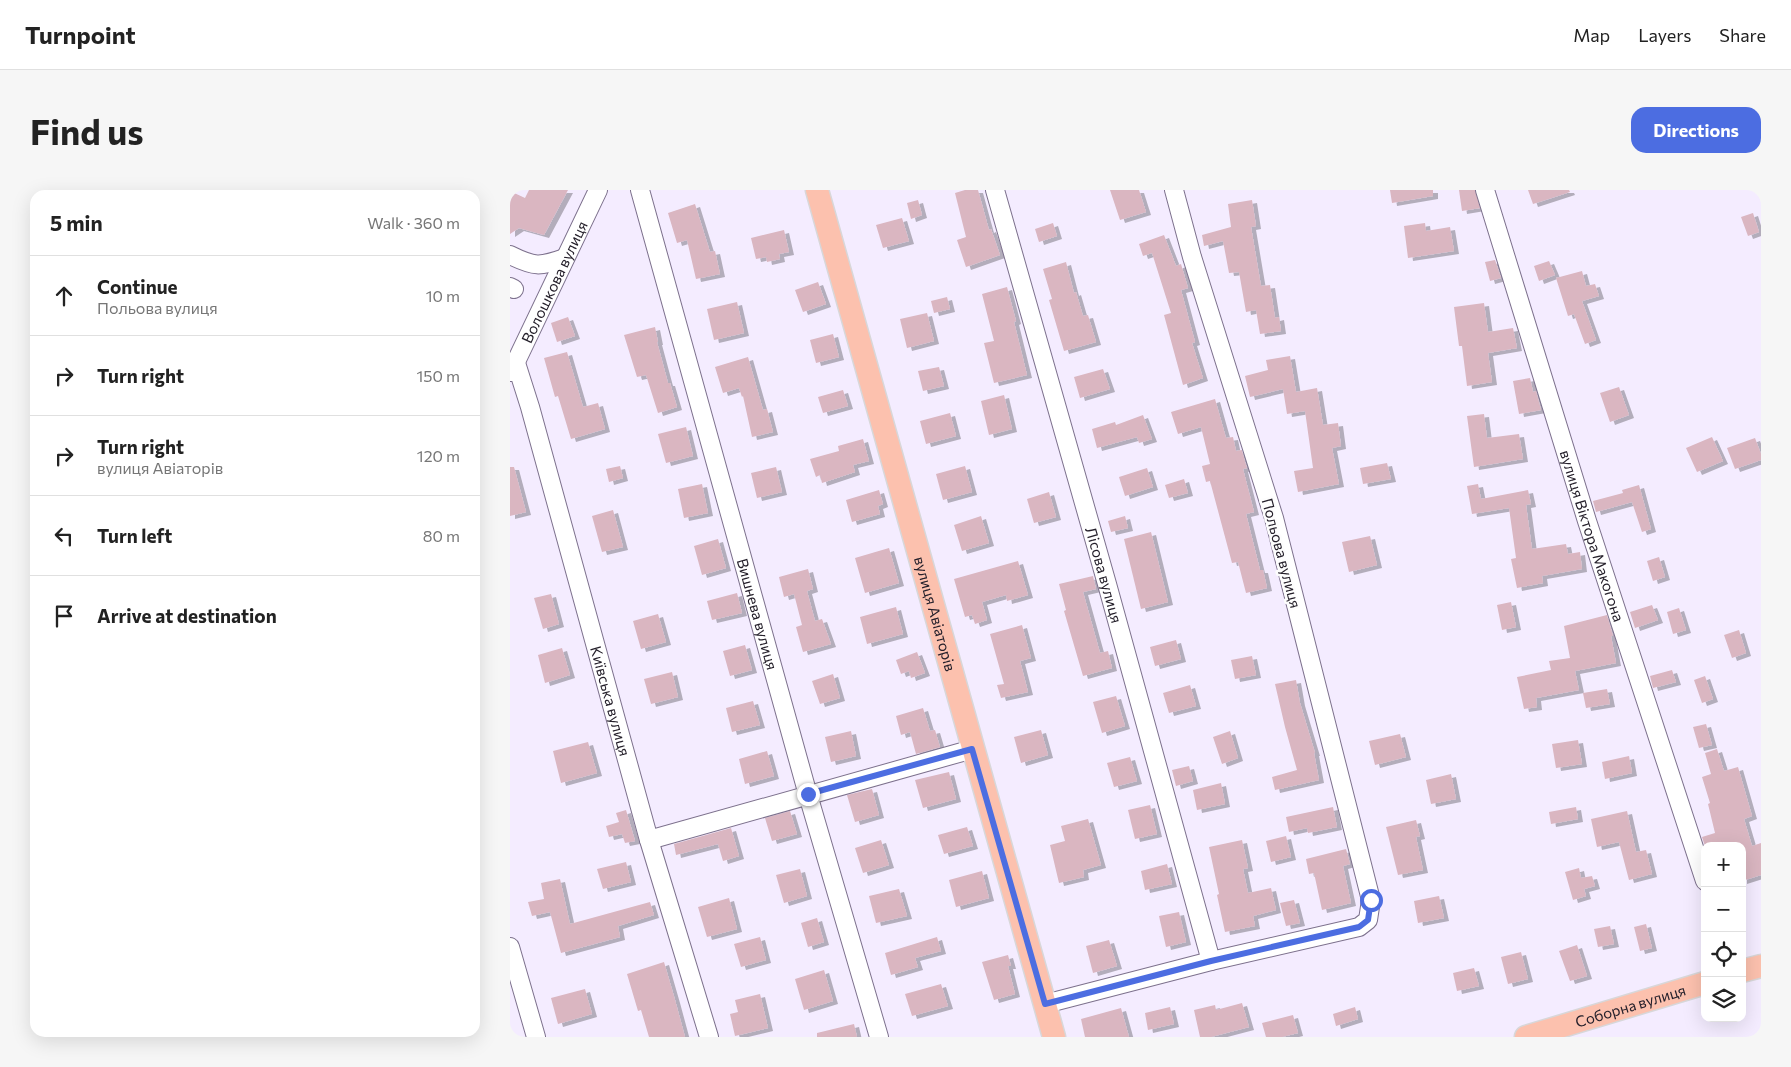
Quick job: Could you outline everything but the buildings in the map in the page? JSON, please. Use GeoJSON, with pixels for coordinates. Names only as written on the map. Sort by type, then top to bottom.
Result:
{"type":"FeatureCollection","features":[{"type":"Feature","properties":{"kind":"main road","name":"вулиця Авіаторів"},"geometry":{"type":"LineString","coordinates":[[817,190],[1054,1037]]}},
{"type":"Feature","properties":{"kind":"main road"},"geometry":{"type":"LineString","coordinates":[[1746,970],[1761,966]]}},
{"type":"Feature","properties":{"kind":"main road","name":"Соборна вулиця"},"geometry":{"type":"LineString","coordinates":[[1526,1037],[1701,984]]}},
{"type":"Feature","properties":{"kind":"street","name":"Волошкова вулиця"},"geometry":{"type":"LineString","coordinates":[[513,369],[598,190]]}},
{"type":"Feature","properties":{"kind":"street","name":"Вишнева вулиця"},"geometry":{"type":"LineString","coordinates":[[640,190],[808,794],[879,1037]]}},
{"type":"Feature","properties":{"kind":"street","name":"Лісова вулиця"},"geometry":{"type":"LineString","coordinates":[[995,190],[1107,584],[1211,961]]}},
{"type":"Feature","properties":{"kind":"street","name":"Польова вулиця"},"geometry":{"type":"LineString","coordinates":[[1174,190],[1192,257],[1274,518],[1371,900],[1368,920],[1359,927],[1211,961]]}},
{"type":"Feature","properties":{"kind":"street","name":"вулиця Віктора Макогона"},"geometry":{"type":"LineString","coordinates":[[1485,190],[1587,521],[1701,869]]}},
{"type":"Feature","properties":{"kind":"street"},"geometry":{"type":"LineString","coordinates":[[510,255],[528,264],[546,264],[565,258]]}},
{"type":"Feature","properties":{"kind":"street","name":"Київська вулиця"},"geometry":{"type":"LineString","coordinates":[[513,369],[535,426],[649,840],[709,1037]]}},
{"type":"Feature","properties":{"kind":"street"},"geometry":{"type":"LineString","coordinates":[[649,840],[972,749]]}},
{"type":"Feature","properties":{"kind":"street"},"geometry":{"type":"LineString","coordinates":[[510,947],[536,1037]]}},
{"type":"Feature","properties":{"kind":"street"},"geometry":{"type":"LineString","coordinates":[[1045,1004],[1211,961]]}},
{"type":"Feature","properties":{"kind":"route"},"geometry":{"type":"LineString","coordinates":[[808,794],[972,749],[1045,1004],[1211,961],[1359,927],[1368,920],[1371,900]]}}]}
